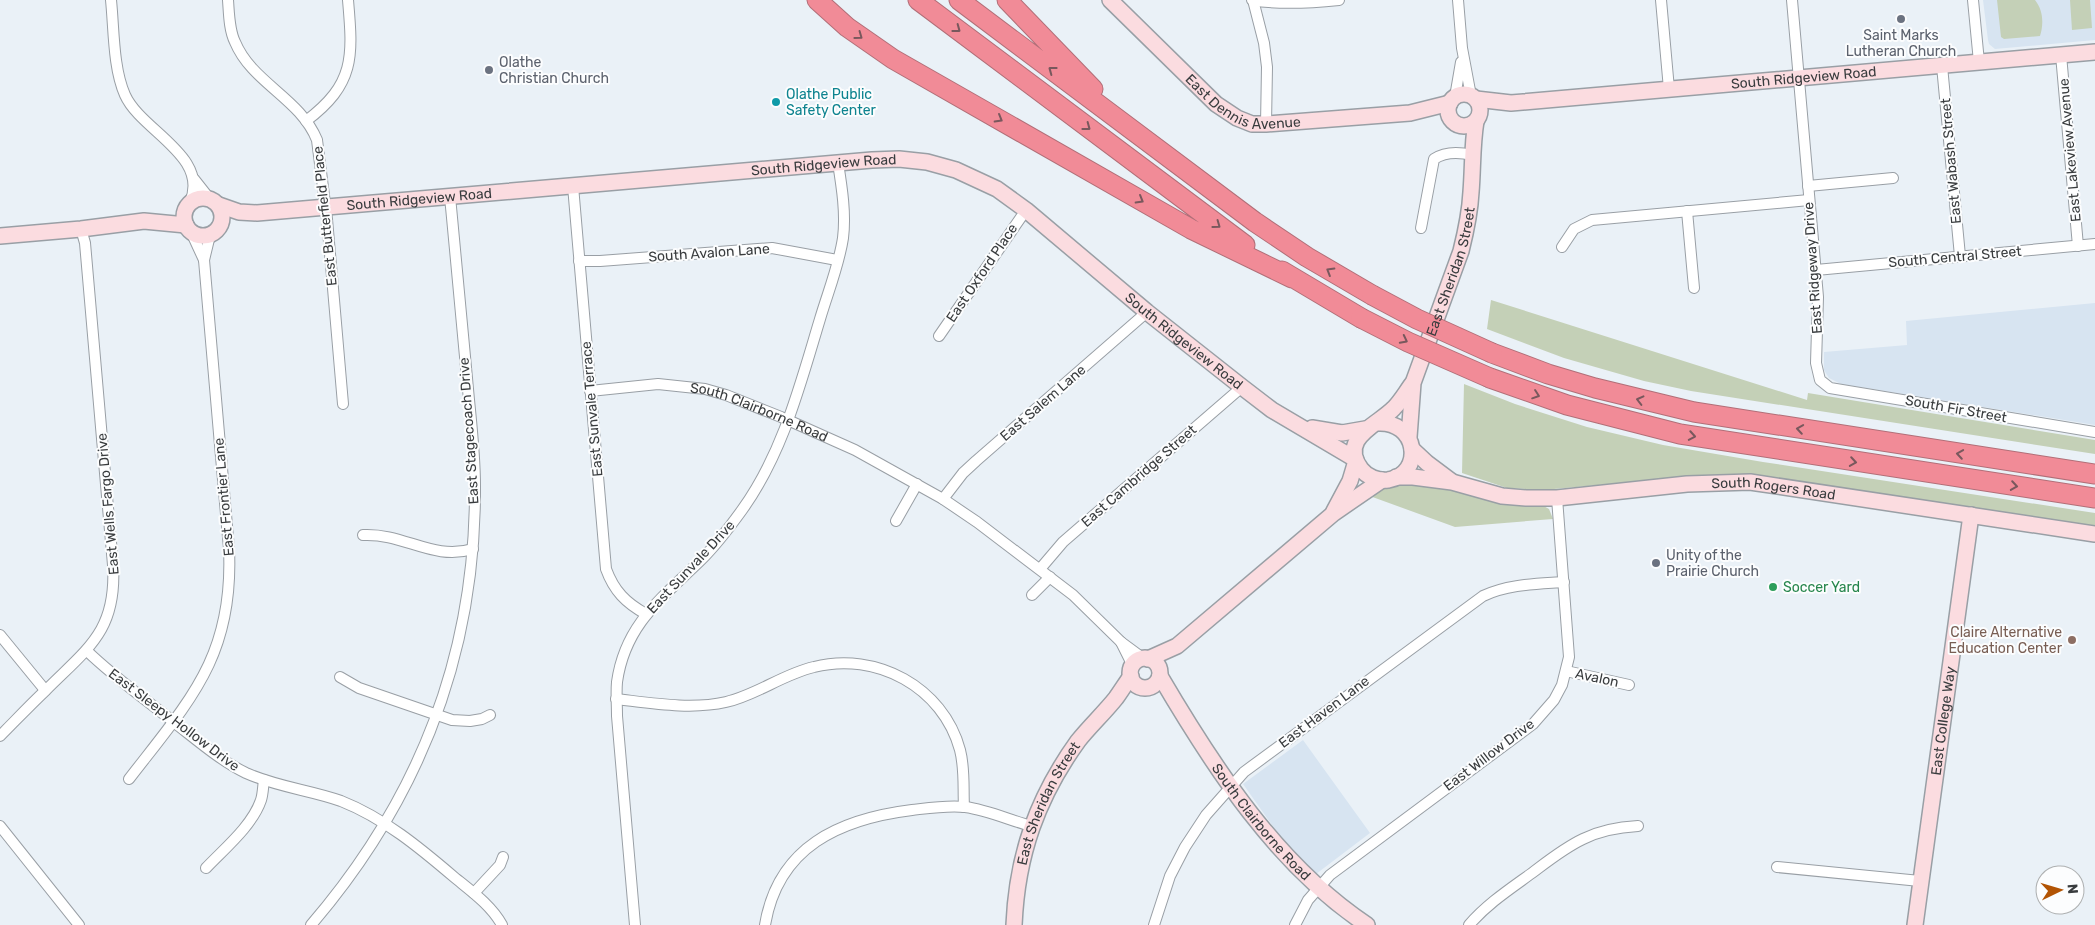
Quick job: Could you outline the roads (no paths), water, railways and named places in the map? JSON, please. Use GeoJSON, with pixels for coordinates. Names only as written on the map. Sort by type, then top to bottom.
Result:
{"type":"FeatureCollection","features":[{"type":"Feature","properties":{"kind":"highway"},"geometry":{"type":"LineString","coordinates":[[918,0],[1198,211],[1292,278]]}},
{"type":"Feature","properties":{"kind":"highway"},"geometry":{"type":"LineString","coordinates":[[959,0],[1255,222],[1307,257],[1417,319],[1492,353],[1548,374],[1595,388],[1694,412],[2095,474]]}},
{"type":"Feature","properties":{"kind":"highway"},"geometry":{"type":"LineString","coordinates":[[1007,0],[1133,130]]}},
{"type":"Feature","properties":{"kind":"highway"},"geometry":{"type":"LineString","coordinates":[[819,2],[847,27],[893,58],[1191,229],[1292,278],[1361,318],[1408,342],[1490,378],[1567,405],[1680,434],[2095,498]]}},
{"type":"Feature","properties":{"kind":"main road","name":"East Dennis Avenue"},"geometry":{"type":"LineString","coordinates":[[1110,0],[1227,113],[1252,124],[1410,113],[1432,116],[1455,123]]}},
{"type":"Feature","properties":{"kind":"main road","name":"South Ridgeview Road"},"geometry":{"type":"LineString","coordinates":[[1474,98],[1511,103],[2095,52]]}},
{"type":"Feature","properties":{"kind":"main road"},"geometry":{"type":"LineString","coordinates":[[1463,94],[1474,98],[1480,107],[1478,119],[1467,126],[1455,123],[1448,112],[1453,100],[1463,94]]}},
{"type":"Feature","properties":{"kind":"main road","name":"East Dennis Avenue"},"geometry":{"type":"LineString","coordinates":[[1410,113],[1453,100]]}},
{"type":"Feature","properties":{"kind":"main road","name":"South Ridgeview Road"},"geometry":{"type":"LineString","coordinates":[[1478,119],[1511,103]]}},
{"type":"Feature","properties":{"kind":"main road","name":"East Sheridan Street"},"geometry":{"type":"LineString","coordinates":[[1371,426],[1395,408],[1413,383],[1461,251],[1467,229],[1472,155],[1478,119]]}},
{"type":"Feature","properties":{"kind":"main road","name":"East Sheridan Street"},"geometry":{"type":"LineString","coordinates":[[1455,123],[1472,155]]}},
{"type":"Feature","properties":{"kind":"main road","name":"South Ridgeview Road"},"geometry":{"type":"LineString","coordinates":[[258,214],[838,163],[899,159],[927,162],[976,178],[996,189],[1026,210],[1147,312],[1272,410],[1356,460]]}},
{"type":"Feature","properties":{"kind":"main road"},"geometry":{"type":"LineString","coordinates":[[0,236],[144,221],[189,203],[196,198],[214,202],[239,212],[258,214]]}},
{"type":"Feature","properties":{"kind":"main road"},"geometry":{"type":"LineString","coordinates":[[214,202],[223,218],[215,231]]}},
{"type":"Feature","properties":{"kind":"main road"},"geometry":{"type":"LineString","coordinates":[[189,203],[184,213],[189,229]]}},
{"type":"Feature","properties":{"kind":"main road"},"geometry":{"type":"LineString","coordinates":[[144,221],[189,229],[200,236],[258,214]]}},
{"type":"Feature","properties":{"kind":"main road","name":"East Sheridan Street"},"geometry":{"type":"LineString","coordinates":[[1410,443],[1413,383]]}},
{"type":"Feature","properties":{"kind":"main road"},"geometry":{"type":"LineString","coordinates":[[1334,513],[1350,481],[1356,460],[1355,446],[1358,438],[1371,426],[1386,422],[1396,425],[1427,463],[1452,482]]}},
{"type":"Feature","properties":{"kind":"main road","name":"South Ridgeview Road"},"geometry":{"type":"LineString","coordinates":[[1303,427],[1342,433],[1371,426]]}},
{"type":"Feature","properties":{"kind":"main road"},"geometry":{"type":"LineString","coordinates":[[1177,646],[1160,673],[1158,681],[1145,688],[1133,681],[1139,665],[1177,646],[1334,513],[1409,465],[1410,443]]}},
{"type":"Feature","properties":{"kind":"main road"},"geometry":{"type":"LineString","coordinates":[[1356,460],[1367,475],[1389,479],[1413,477],[1452,482]]}},
{"type":"Feature","properties":{"kind":"main road","name":"South Rogers Road"},"geometry":{"type":"LineString","coordinates":[[1452,482],[1478,491],[1502,496],[1557,498],[1687,484],[1743,482],[2095,534]]}},
{"type":"Feature","properties":{"kind":"main road","name":"East College Way"},"geometry":{"type":"LineString","coordinates":[[1915,925],[1971,516]]}},
{"type":"Feature","properties":{"kind":"main road"},"geometry":{"type":"LineString","coordinates":[[1139,665],[1154,661],[1160,673]]}},
{"type":"Feature","properties":{"kind":"main road","name":"East Sheridan Street"},"geometry":{"type":"LineString","coordinates":[[1014,925],[1019,877],[1031,826],[1038,810],[1062,764],[1080,739],[1116,698],[1139,665]]}},
{"type":"Feature","properties":{"kind":"main road","name":"South Clairborne Road"},"geometry":{"type":"LineString","coordinates":[[1160,673],[1173,701],[1262,828],[1318,888],[1367,925]]}},
{"type":"Feature","properties":{"kind":"main road","name":"East Sheridan Street"},"geometry":{"type":"LineString","coordinates":[[1116,698],[1145,688]]}},
{"type":"Feature","properties":{"kind":"main road","name":"South Clairborne Road"},"geometry":{"type":"LineString","coordinates":[[1145,688],[1173,701]]}},
{"type":"Feature","properties":{"kind":"street"},"geometry":{"type":"LineString","coordinates":[[111,0],[120,78],[124,94],[136,113],[177,151],[186,162],[194,178],[214,202]]}},
{"type":"Feature","properties":{"kind":"street","name":"East Butterfield Place"},"geometry":{"type":"LineString","coordinates":[[228,0],[234,40],[244,60],[298,110],[317,140],[326,208],[343,404]]}},
{"type":"Feature","properties":{"kind":"street"},"geometry":{"type":"LineString","coordinates":[[306,121],[331,99],[348,71],[352,39],[348,0]]}},
{"type":"Feature","properties":{"kind":"street"},"geometry":{"type":"LineString","coordinates":[[1266,124],[1267,67],[1264,43],[1252,0],[1272,3],[1306,3],[1339,0]]}},
{"type":"Feature","properties":{"kind":"street"},"geometry":{"type":"LineString","coordinates":[[1458,0],[1462,48],[1474,98]]}},
{"type":"Feature","properties":{"kind":"street"},"geometry":{"type":"LineString","coordinates":[[1661,0],[1669,89]]}},
{"type":"Feature","properties":{"kind":"street","name":"East Ridgeway Drive"},"geometry":{"type":"LineString","coordinates":[[1792,0],[1816,270],[1818,318],[1816,363],[1820,380]]}},
{"type":"Feature","properties":{"kind":"street"},"geometry":{"type":"LineString","coordinates":[[1973,0],[1979,62]]}},
{"type":"Feature","properties":{"kind":"street"},"geometry":{"type":"LineString","coordinates":[[1453,100],[1459,82],[1462,48]]}},
{"type":"Feature","properties":{"kind":"street","name":"East Lakeview Avenue"},"geometry":{"type":"LineString","coordinates":[[2061,55],[2078,246]]}},
{"type":"Feature","properties":{"kind":"street","name":"East Wabash Street"},"geometry":{"type":"LineString","coordinates":[[1942,66],[1960,256]]}},
{"type":"Feature","properties":{"kind":"street"},"geometry":{"type":"LineString","coordinates":[[1421,228],[1434,159],[1444,154],[1461,152],[1472,155]]}},
{"type":"Feature","properties":{"kind":"street","name":"East Sunvale Drive"},"geometry":{"type":"LineString","coordinates":[[635,925],[616,698],[617,682],[625,654],[639,624],[657,600],[702,559],[743,509],[774,455],[788,420],[843,239],[844,220],[838,163]]}},
{"type":"Feature","properties":{"kind":"street"},"geometry":{"type":"LineString","coordinates":[[189,203],[194,193],[194,178]]}},
{"type":"Feature","properties":{"kind":"street","name":"East Ridgeway Drive"},"geometry":{"type":"LineString","coordinates":[[1808,186],[1893,178]]}},
{"type":"Feature","properties":{"kind":"street","name":"East Sunvale Terrace"},"geometry":{"type":"LineString","coordinates":[[573,186],[606,569],[610,582],[618,593],[631,606],[646,614]]}},
{"type":"Feature","properties":{"kind":"street","name":"East Stagecoach Drive"},"geometry":{"type":"LineString","coordinates":[[311,925],[350,878],[385,824],[418,763],[437,715],[452,667],[463,622],[473,549],[474,470],[450,197]]}},
{"type":"Feature","properties":{"kind":"street"},"geometry":{"type":"LineString","coordinates":[[1562,247],[1574,229],[1592,220],[1809,200]]}},
{"type":"Feature","properties":{"kind":"street","name":"East Oxford Place"},"geometry":{"type":"LineString","coordinates":[[939,336],[1026,210]]}},
{"type":"Feature","properties":{"kind":"street"},"geometry":{"type":"LineString","coordinates":[[1686,211],[1694,288]]}},
{"type":"Feature","properties":{"kind":"street","name":"East Wells Fargo Drive"},"geometry":{"type":"LineString","coordinates":[[0,736],[87,651],[108,614],[114,583],[85,243],[81,229]]}},
{"type":"Feature","properties":{"kind":"street"},"geometry":{"type":"LineString","coordinates":[[189,229],[204,260]]}},
{"type":"Feature","properties":{"kind":"street"},"geometry":{"type":"LineString","coordinates":[[204,260],[215,231]]}},
{"type":"Feature","properties":{"kind":"street","name":"South Central Street"},"geometry":{"type":"LineString","coordinates":[[1816,270],[2095,244]]}},
{"type":"Feature","properties":{"kind":"street","name":"South Avalon Lane"},"geometry":{"type":"LineString","coordinates":[[579,261],[772,248],[837,260]]}},
{"type":"Feature","properties":{"kind":"street","name":"East Frontier Lane"},"geometry":{"type":"LineString","coordinates":[[129,779],[196,692],[216,648],[224,623],[228,597],[229,549],[204,260]]}},
{"type":"Feature","properties":{"kind":"street","name":"East Salem Lane"},"geometry":{"type":"LineString","coordinates":[[943,499],[963,473],[976,461],[1147,312]]}},
{"type":"Feature","properties":{"kind":"street","name":"South Fir Street"},"geometry":{"type":"LineString","coordinates":[[1820,380],[1830,388],[2095,432]]}},
{"type":"Feature","properties":{"kind":"street","name":"South Clairborne Road"},"geometry":{"type":"LineString","coordinates":[[590,391],[658,384],[682,385],[726,395],[855,450],[943,499],[1040,569],[1096,615],[1139,665]]}},
{"type":"Feature","properties":{"kind":"street","name":"East Cambridge Street"},"geometry":{"type":"LineString","coordinates":[[1040,569],[1064,542],[1242,387]]}},
{"type":"Feature","properties":{"kind":"street"},"geometry":{"type":"LineString","coordinates":[[896,520],[917,484]]}},
{"type":"Feature","properties":{"kind":"street","name":"East Willow Drive"},"geometry":{"type":"LineString","coordinates":[[1295,925],[1308,900],[1330,874],[1533,724],[1554,700],[1562,685],[1570,648],[1557,498]]}},
{"type":"Feature","properties":{"kind":"street"},"geometry":{"type":"LineString","coordinates":[[363,535],[388,536],[436,552],[458,553],[473,549]]}},
{"type":"Feature","properties":{"kind":"street"},"geometry":{"type":"LineString","coordinates":[[1032,595],[1050,577]]}},
{"type":"Feature","properties":{"kind":"street","name":"East Haven Lane"},"geometry":{"type":"LineString","coordinates":[[1154,925],[1170,876],[1185,847],[1206,815],[1244,772],[1483,596],[1498,589],[1514,586],[1564,582]]}},
{"type":"Feature","properties":{"kind":"street"},"geometry":{"type":"LineString","coordinates":[[0,635],[45,690]]}},
{"type":"Feature","properties":{"kind":"street","name":"East Sleepy Hollow Drive"},"geometry":{"type":"LineString","coordinates":[[87,651],[114,677],[228,762],[264,780],[341,801],[385,824],[412,842],[474,892],[502,925]]}},
{"type":"Feature","properties":{"kind":"street"},"geometry":{"type":"LineString","coordinates":[[616,698],[709,705],[746,695],[813,667],[847,662],[867,664],[885,669],[902,676],[917,687],[944,716],[960,750],[964,780],[964,807]]}},
{"type":"Feature","properties":{"kind":"street","name":"Avalon"},"geometry":{"type":"LineString","coordinates":[[1566,671],[1629,685]]}},
{"type":"Feature","properties":{"kind":"street"},"geometry":{"type":"LineString","coordinates":[[340,677],[358,688],[437,715],[462,721],[482,719],[490,715]]}},
{"type":"Feature","properties":{"kind":"street"},"geometry":{"type":"LineString","coordinates":[[206,868],[244,827],[255,812],[262,799],[264,780]]}},
{"type":"Feature","properties":{"kind":"street"},"geometry":{"type":"LineString","coordinates":[[765,925],[774,892],[783,874],[804,850],[824,836],[848,825],[882,815],[950,806],[964,807],[1031,826]]}},
{"type":"Feature","properties":{"kind":"street"},"geometry":{"type":"LineString","coordinates":[[0,826],[79,925]]}},
{"type":"Feature","properties":{"kind":"street"},"geometry":{"type":"LineString","coordinates":[[1469,925],[1500,896],[1566,848],[1583,838],[1606,830],[1638,826]]}},
{"type":"Feature","properties":{"kind":"street"},"geometry":{"type":"LineString","coordinates":[[474,892],[500,865],[503,857]]}},
{"type":"Feature","properties":{"kind":"street"},"geometry":{"type":"LineString","coordinates":[[1777,867],[1920,881]]}},
{"type":"Feature","properties":{"kind":"place","name":"Saint Marks Lutheran Church"},"geometry":{"type":"Point","coordinates":[1901,19]}},
{"type":"Feature","properties":{"kind":"place","name":"Olathe Christian Church"},"geometry":{"type":"Point","coordinates":[489,70]}},
{"type":"Feature","properties":{"kind":"place","name":"Olathe Public Safety Center"},"geometry":{"type":"Point","coordinates":[776,102]}},
{"type":"Feature","properties":{"kind":"place","name":"Unity of the Prairie Church"},"geometry":{"type":"Point","coordinates":[1656,563]}},
{"type":"Feature","properties":{"kind":"place","name":"Soccer Yard"},"geometry":{"type":"Point","coordinates":[1773,587]}},
{"type":"Feature","properties":{"kind":"place","name":"Claire Alternative Education Center"},"geometry":{"type":"Point","coordinates":[2072,640]}}]}
